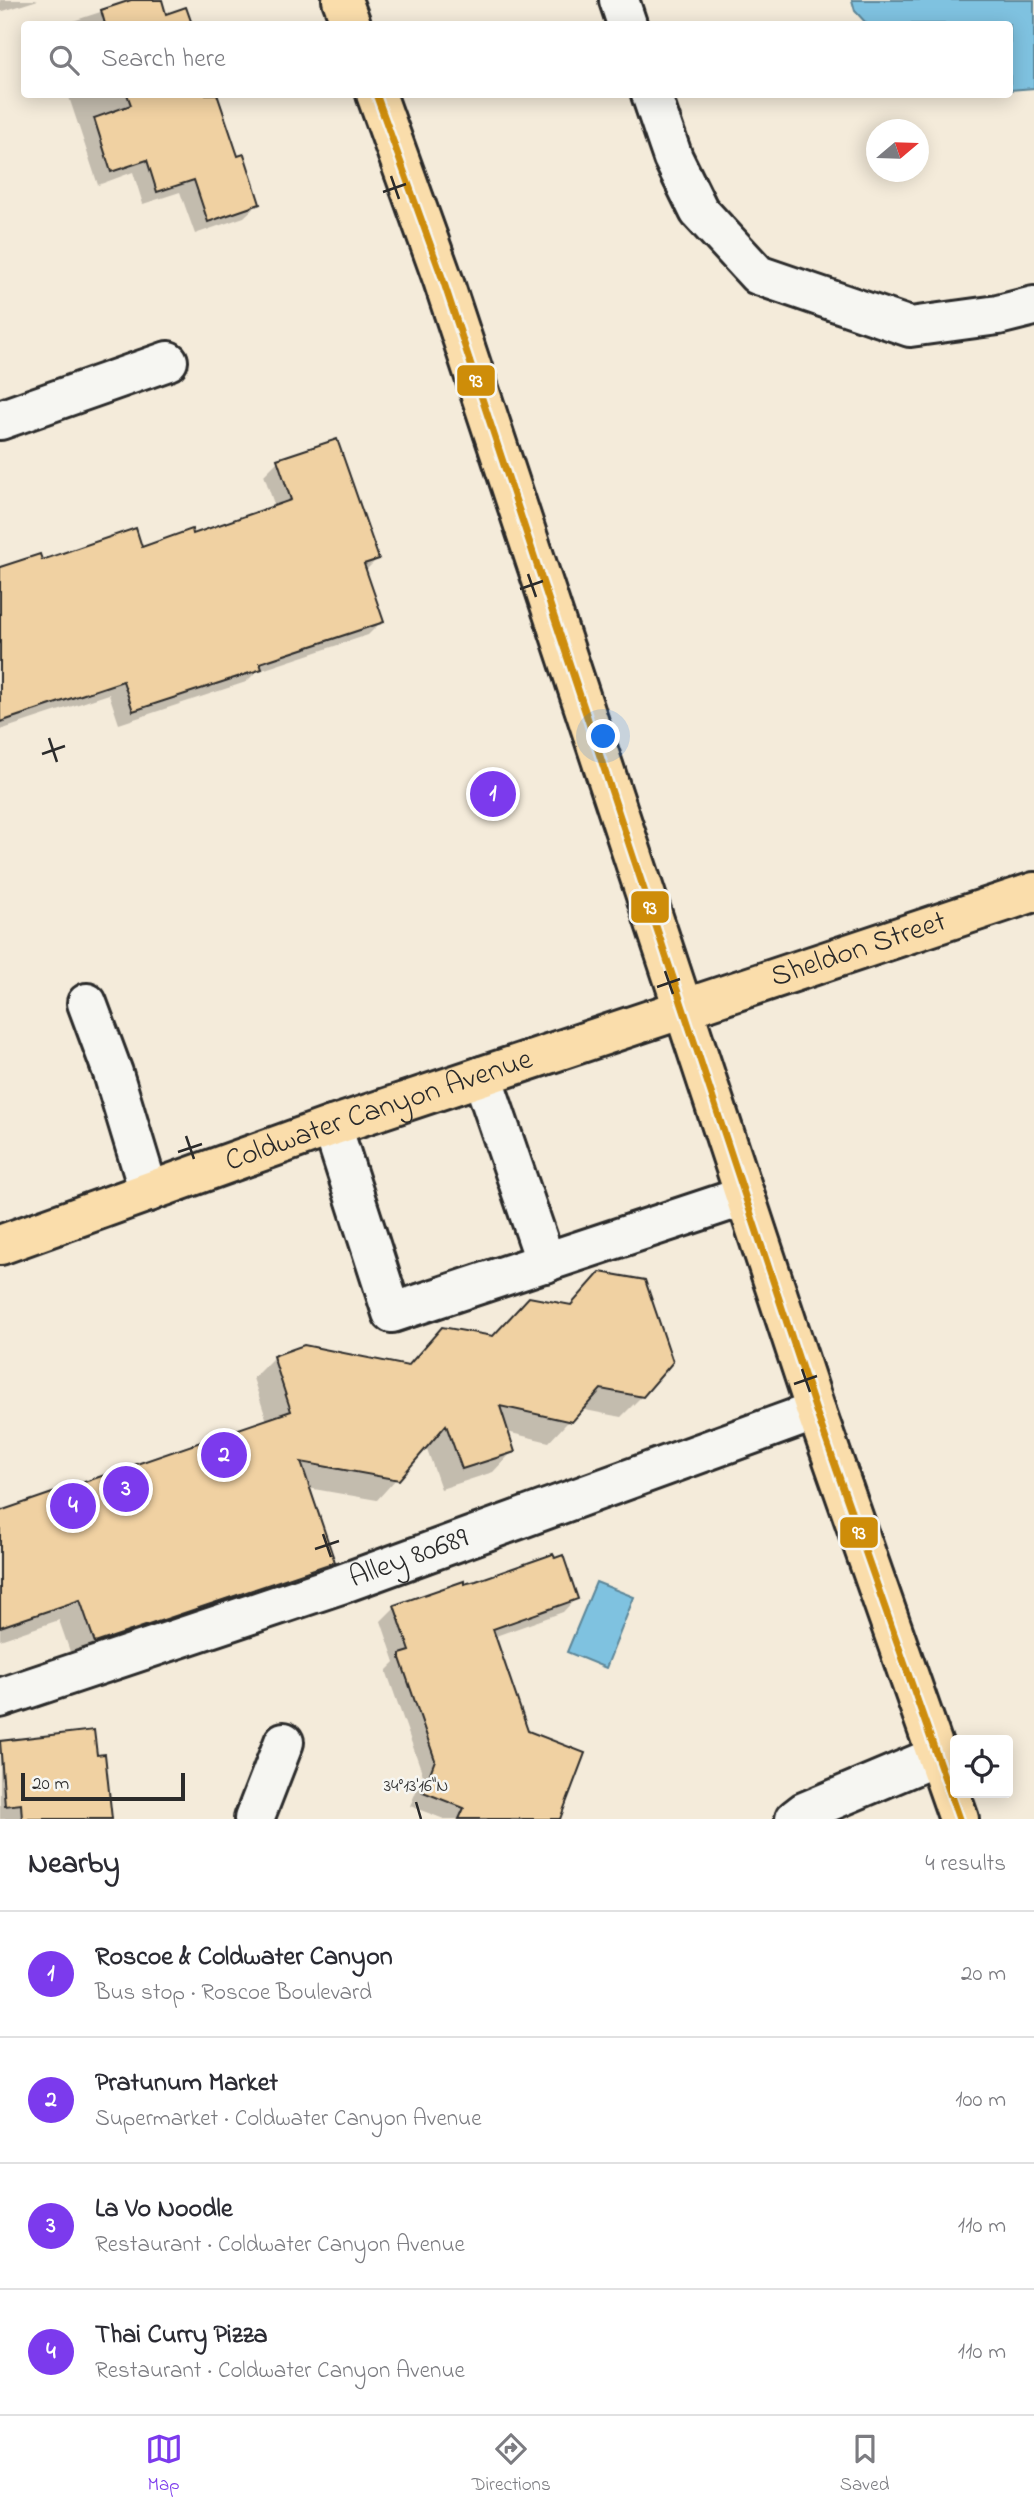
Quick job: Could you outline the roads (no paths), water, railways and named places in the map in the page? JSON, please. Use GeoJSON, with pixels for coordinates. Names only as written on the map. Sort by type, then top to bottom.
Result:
{"type":"FeatureCollection","features":[{"type":"Feature","properties":{"kind":"main road"},"geometry":{"type":"LineString","coordinates":[[342,0],[350,21]]}},
{"type":"Feature","properties":{"kind":"main road"},"geometry":{"type":"LineString","coordinates":[[377,98],[443,280],[744,1196],[959,1819]]}},
{"type":"Feature","properties":{"kind":"main road","name":"Sheldon Street"},"geometry":{"type":"LineString","coordinates":[[682,1008],[1034,892]]}},
{"type":"Feature","properties":{"kind":"main road","name":"Coldwater Canyon Avenue"},"geometry":{"type":"LineString","coordinates":[[0,1245],[332,1126],[682,1008]]}},
{"type":"Feature","properties":{"kind":"street"},"geometry":{"type":"LineString","coordinates":[[619,0],[626,21]]}},
{"type":"Feature","properties":{"kind":"street"},"geometry":{"type":"LineString","coordinates":[[652,98],[673,158],[699,211],[758,275],[910,327],[998,315],[1034,306]]}},
{"type":"Feature","properties":{"kind":"street"},"geometry":{"type":"LineString","coordinates":[[0,420],[168,362]]}},
{"type":"Feature","properties":{"kind":"street"},"geometry":{"type":"LineString","coordinates":[[87,1003],[113,1073],[149,1192]]}},
{"type":"Feature","properties":{"kind":"street"},"geometry":{"type":"LineString","coordinates":[[482,1076],[546,1263]]}},
{"type":"Feature","properties":{"kind":"street"},"geometry":{"type":"LineString","coordinates":[[332,1126],[391,1313],[744,1196]]}},
{"type":"Feature","properties":{"kind":"street","name":"Alley 80689"},"geometry":{"type":"LineString","coordinates":[[0,1698],[341,1584],[817,1411]]}},
{"type":"Feature","properties":{"kind":"street"},"geometry":{"type":"LineString","coordinates":[[254,1819],[284,1742]]}},
{"type":"Feature","properties":{"kind":"street"},"geometry":{"type":"LineString","coordinates":[[795,1819],[804,1812],[937,1756]]}},
{"type":"Feature","properties":{"kind":"water"},"geometry":{"type":"Polygon","coordinates":[[[852,0],[1034,0],[1034,88],[1013,90],[1013,21],[864,21],[855,11],[852,0]]]}},
{"type":"Feature","properties":{"kind":"water"},"geometry":{"type":"Polygon","coordinates":[[[596,1582],[634,1597],[606,1668],[567,1652],[596,1582]]]}},
{"type":"Feature","properties":{"kind":"place","name":"Roscoe & Coldwater Canyon"},"geometry":{"type":"Point","coordinates":[493,794]}},
{"type":"Feature","properties":{"kind":"place","name":"Pratunum Market"},"geometry":{"type":"Point","coordinates":[224,1455]}},
{"type":"Feature","properties":{"kind":"place","name":"La Vo Noodle"},"geometry":{"type":"Point","coordinates":[126,1489]}},
{"type":"Feature","properties":{"kind":"place","name":"Thai Curry Pizza"},"geometry":{"type":"Point","coordinates":[73,1506]}}]}
